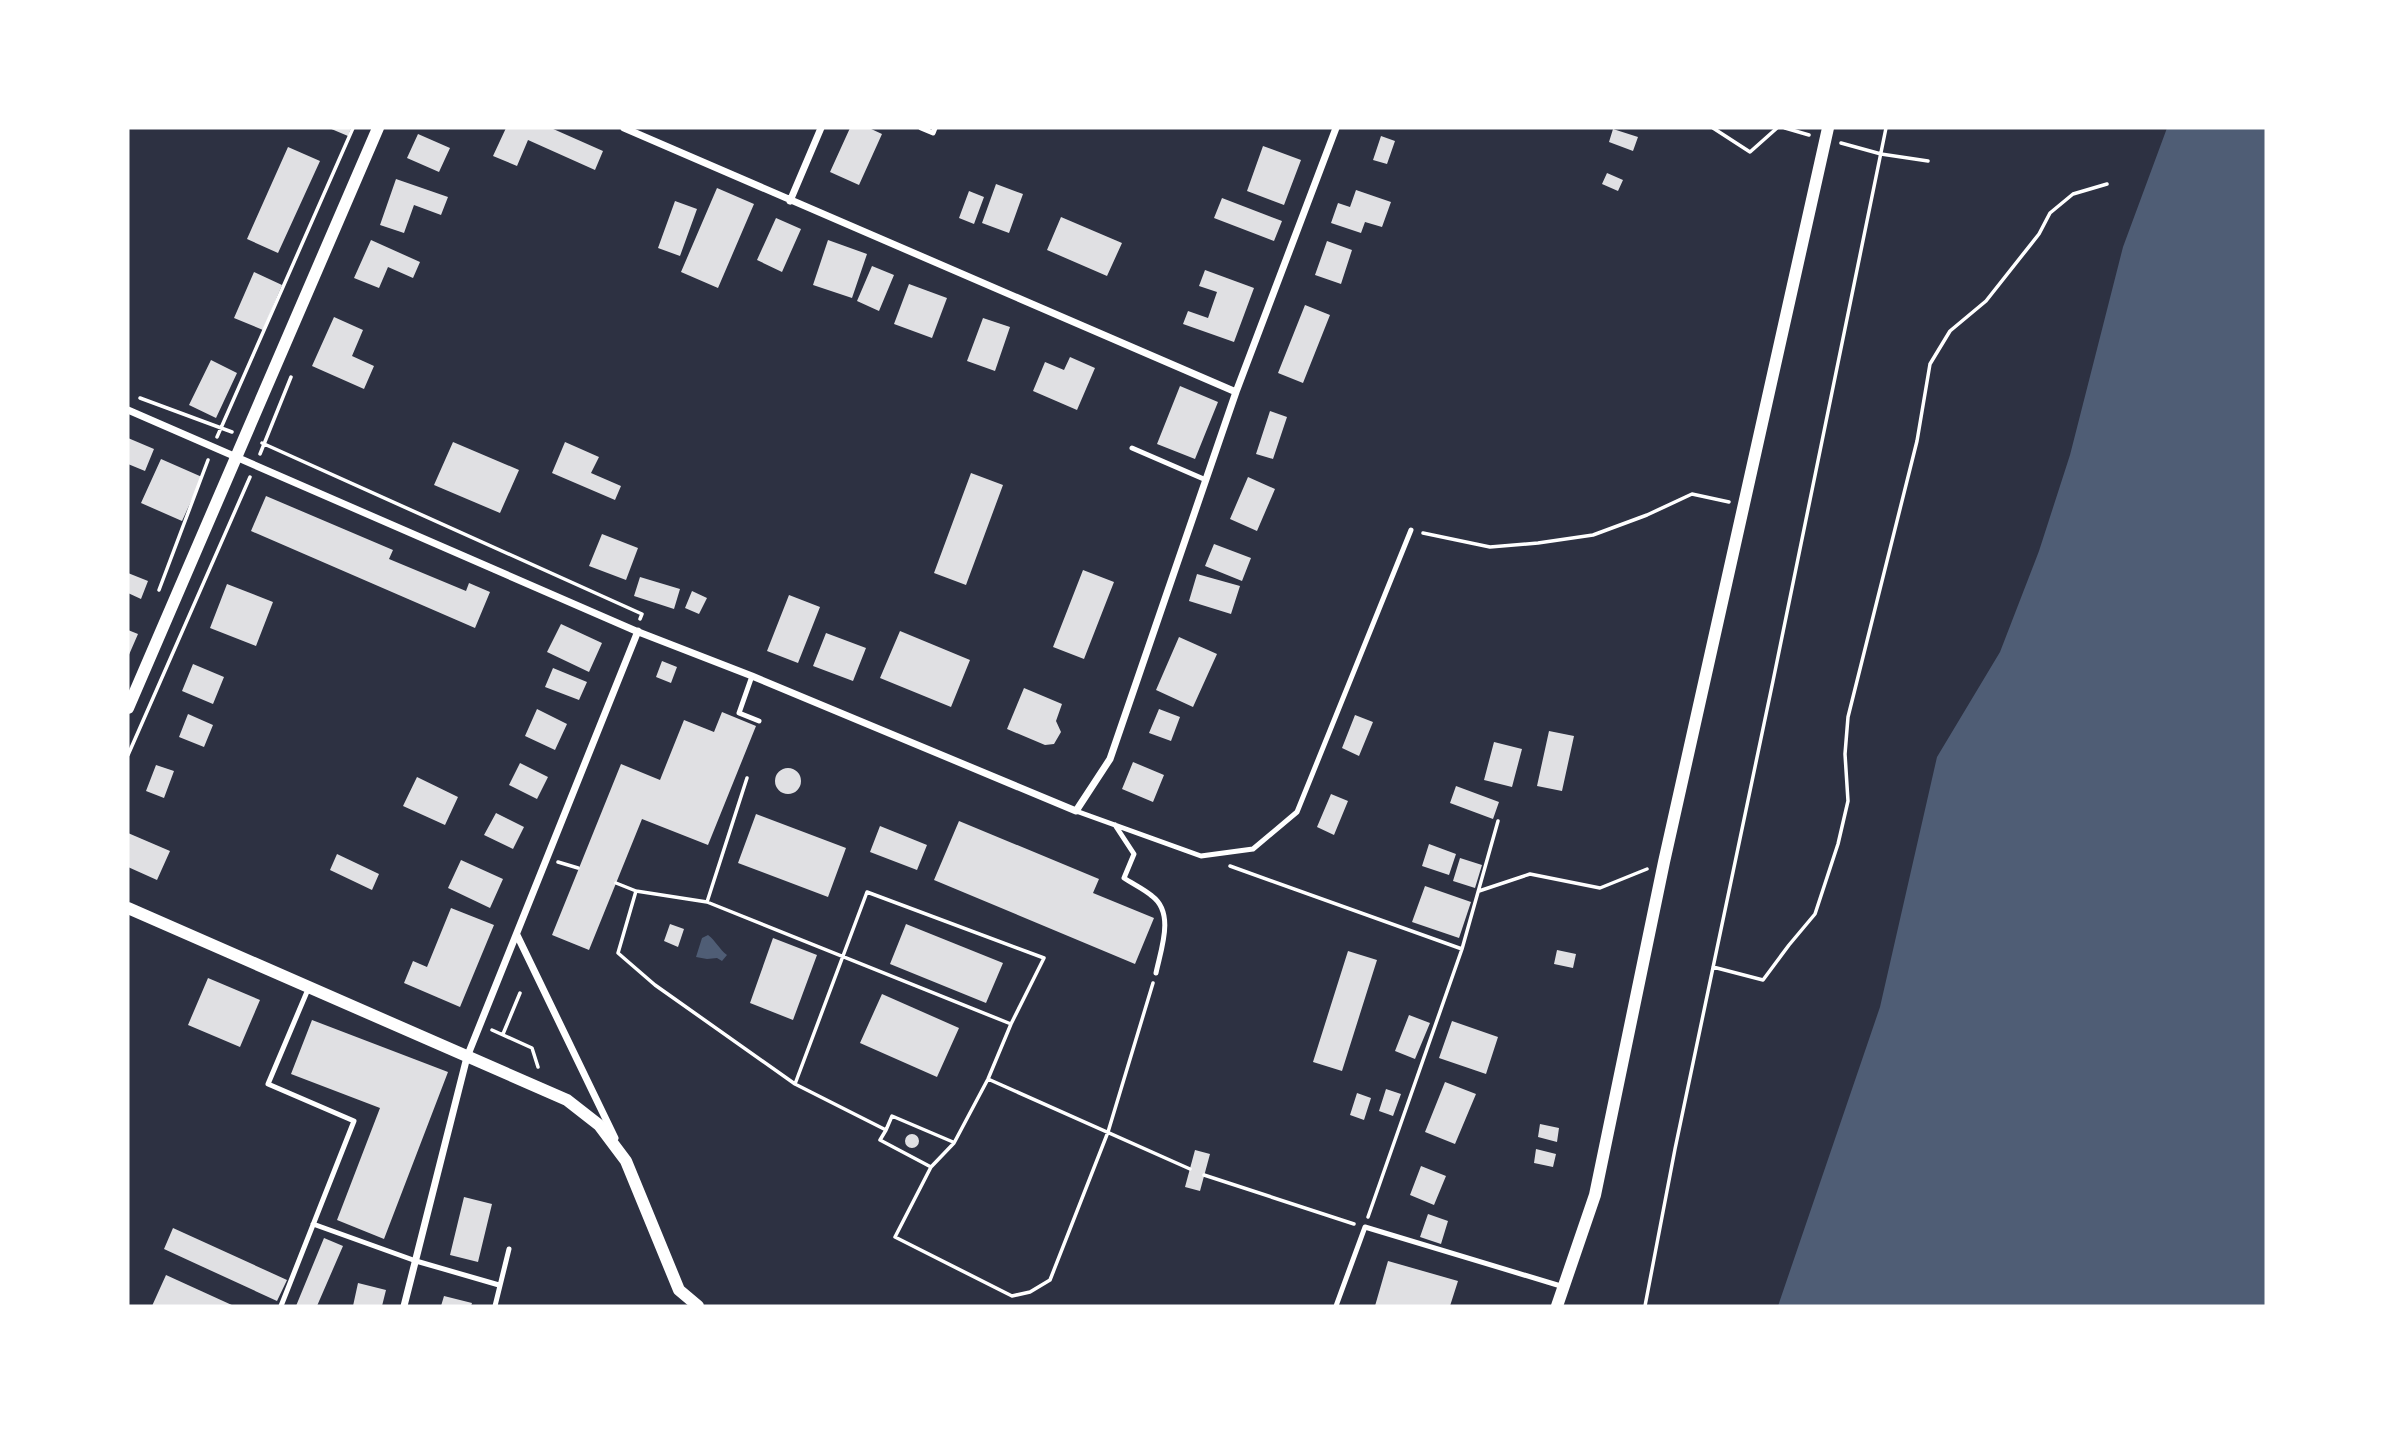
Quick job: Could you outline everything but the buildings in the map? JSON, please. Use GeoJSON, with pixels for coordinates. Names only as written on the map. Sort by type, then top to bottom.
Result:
{"type":"FeatureCollection","features":[{"type":"Feature","properties":{"kind":"street"},"geometry":{"type":"LineString","coordinates":[[128,708],[378,128]]}},
{"type":"Feature","properties":{"kind":"street"},"geometry":{"type":"LineString","coordinates":[[624,128],[1236,392]]}},
{"type":"Feature","properties":{"kind":"street"},"geometry":{"type":"LineString","coordinates":[[790,201],[821,128]]}},
{"type":"Feature","properties":{"kind":"street"},"geometry":{"type":"LineString","coordinates":[[128,411],[638,631],[1076,811],[1110,759],[1236,392],[1336,128]]}},
{"type":"Feature","properties":{"kind":"street"},"geometry":{"type":"LineString","coordinates":[[1557,1306],[1595,1195],[1664,862],[1826,134]]}},
{"type":"Feature","properties":{"kind":"street"},"geometry":{"type":"LineString","coordinates":[[404,1306],[467,1057],[638,631]]}},
{"type":"Feature","properties":{"kind":"street"},"geometry":{"type":"LineString","coordinates":[[128,908],[567,1100],[599,1125],[626,1161]]}},
{"type":"Feature","properties":{"kind":"street"},"geometry":{"type":"LineString","coordinates":[[517,934],[626,1161],[679,1290],[698,1306]]}},
{"type":"Feature","properties":{"kind":"lane"},"geometry":{"type":"LineString","coordinates":[[920,128],[933,133],[935,128]]}},
{"type":"Feature","properties":{"kind":"lane"},"geometry":{"type":"LineString","coordinates":[[1132,448],[1206,480]]}},
{"type":"Feature","properties":{"kind":"lane"},"geometry":{"type":"LineString","coordinates":[[1076,811],[1201,856],[1253,849],[1297,812],[1411,530]]}},
{"type":"Feature","properties":{"kind":"lane"},"geometry":{"type":"LineString","coordinates":[[752,676],[739,713],[759,721]]}},
{"type":"Feature","properties":{"kind":"lane"},"geometry":{"type":"LineString","coordinates":[[1115,825],[1134,854],[1124,878],[1154,897],[1164,912],[1163,937],[1156,973]]}},
{"type":"Feature","properties":{"kind":"lane"},"geometry":{"type":"LineString","coordinates":[[281,1306],[354,1121],[268,1084],[309,987]]}},
{"type":"Feature","properties":{"kind":"lane"},"geometry":{"type":"LineString","coordinates":[[313,1224],[416,1261],[499,1285]]}},
{"type":"Feature","properties":{"kind":"lane"},"geometry":{"type":"LineString","coordinates":[[1336,1306],[1365,1227],[1564,1287]]}},
{"type":"Feature","properties":{"kind":"lane"},"geometry":{"type":"LineString","coordinates":[[495,1306],[509,1249]]}},
{"type":"Feature","properties":{"kind":"path"},"geometry":{"type":"LineString","coordinates":[[156,599],[213,447],[354,128]]}},
{"type":"Feature","properties":{"kind":"path"},"geometry":{"type":"LineString","coordinates":[[1713,128],[1750,152],[1777,128]]}},
{"type":"Feature","properties":{"kind":"path"},"geometry":{"type":"LineString","coordinates":[[1784,128],[1826,134],[1881,153],[1928,161]]}},
{"type":"Feature","properties":{"kind":"path"},"geometry":{"type":"LineString","coordinates":[[1645,1306],[1886,128]]}},
{"type":"Feature","properties":{"kind":"path"},"geometry":{"type":"LineString","coordinates":[[1713,967],[1763,980],[1788,944],[1815,914],[1838,844],[1848,801],[1845,754],[1848,717],[1917,441],[1930,365],[1951,331],[1986,301],[2039,234],[2050,214],[2073,194],[2107,184]]}},
{"type":"Feature","properties":{"kind":"path"},"geometry":{"type":"LineString","coordinates":[[139,398],[245,437],[642,614]]}},
{"type":"Feature","properties":{"kind":"path"},"geometry":{"type":"LineString","coordinates":[[1411,530],[1490,547],[1592,536],[1692,494],[1744,505]]}},
{"type":"Feature","properties":{"kind":"path"},"geometry":{"type":"LineString","coordinates":[[707,902],[747,778]]}},
{"type":"Feature","properties":{"kind":"path"},"geometry":{"type":"LineString","coordinates":[[1204,1175],[1365,1227],[1462,949],[1498,821]]}},
{"type":"Feature","properties":{"kind":"path"},"geometry":{"type":"LineString","coordinates":[[1201,856],[1462,949]]}},
{"type":"Feature","properties":{"kind":"path"},"geometry":{"type":"LineString","coordinates":[[546,858],[579,868]]}},
{"type":"Feature","properties":{"kind":"path"},"geometry":{"type":"LineString","coordinates":[[1479,891],[1530,874],[1600,888],[1664,862]]}},
{"type":"Feature","properties":{"kind":"path"},"geometry":{"type":"LineString","coordinates":[[616,883],[636,891],[707,902],[1011,1024]]}},
{"type":"Feature","properties":{"kind":"path"},"geometry":{"type":"LineString","coordinates":[[636,891],[618,953],[655,985],[796,1084],[886,1130]]}},
{"type":"Feature","properties":{"kind":"path"},"geometry":{"type":"LineString","coordinates":[[796,1084],[867,892],[1044,958],[1011,1024],[988,1079],[954,1143],[931,1167],[895,1237],[1012,1296],[1030,1292],[1050,1280],[1108,1132],[1156,973]]}},
{"type":"Feature","properties":{"kind":"path"},"geometry":{"type":"LineString","coordinates":[[503,1034],[520,993]]}},
{"type":"Feature","properties":{"kind":"path"},"geometry":{"type":"LineString","coordinates":[[486,1027],[533,1048],[538,1067]]}},
{"type":"Feature","properties":{"kind":"path"},"geometry":{"type":"LineString","coordinates":[[988,1079],[1190,1169]]}},
{"type":"Feature","properties":{"kind":"path"},"geometry":{"type":"LineString","coordinates":[[931,1167],[880,1140],[892,1116],[954,1143]]}},
{"type":"Feature","properties":{"kind":"water"},"geometry":{"type":"Polygon","coordinates":[[[2167,128],[2266,128],[2266,1306],[1778,1306],[1880,1007],[1937,757],[2000,652],[2039,551],[2070,455],[2123,247],[2167,128]]]}},
{"type":"Feature","properties":{"kind":"water"},"geometry":{"type":"Polygon","coordinates":[[[708,935],[727,955],[722,961],[717,958],[696,957],[702,938],[708,935]]]}}]}
